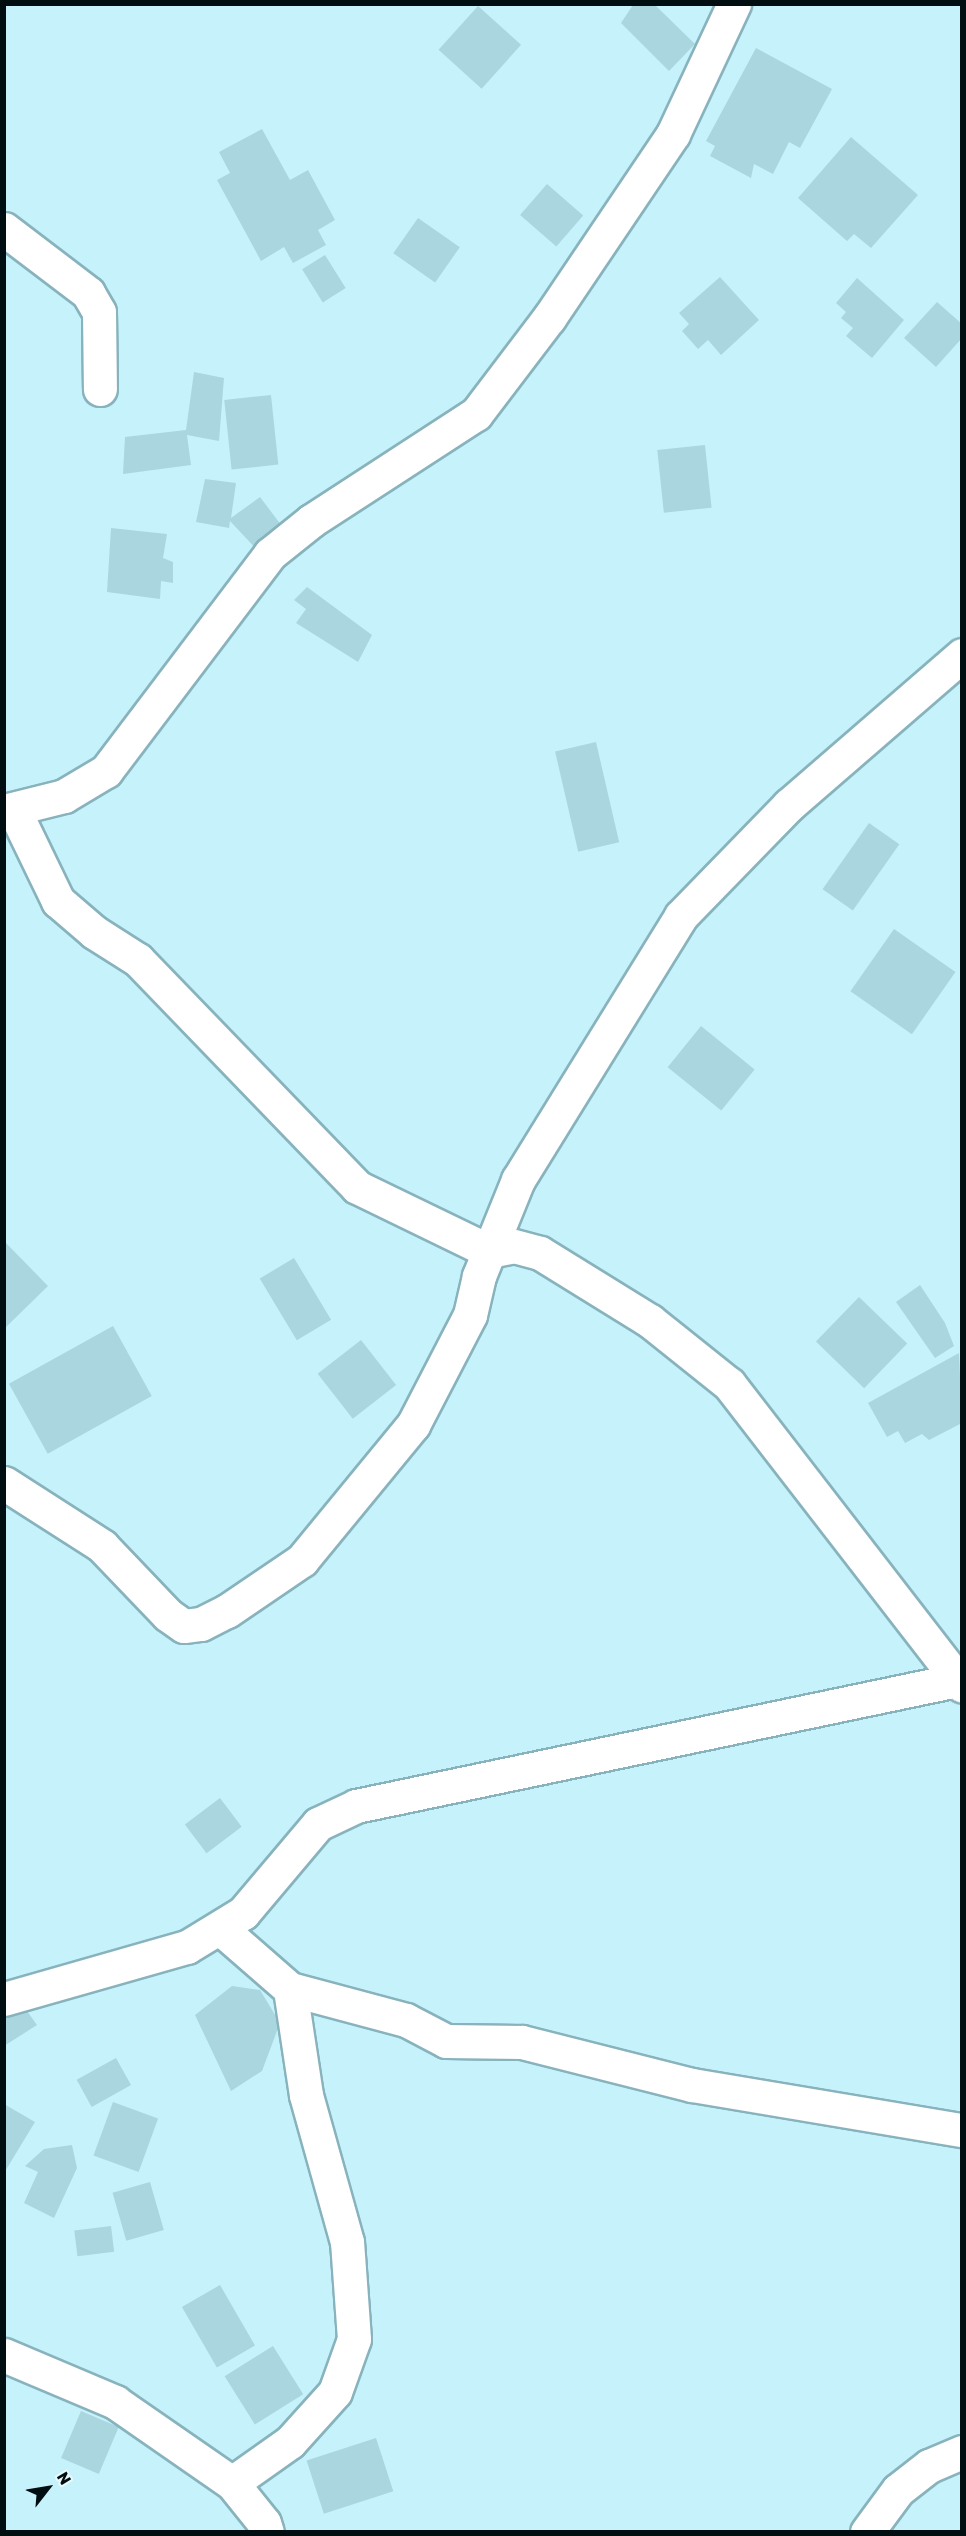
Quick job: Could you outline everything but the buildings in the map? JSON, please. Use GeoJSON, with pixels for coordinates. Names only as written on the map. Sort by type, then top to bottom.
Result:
{"type":"FeatureCollection","features":[{"type":"Feature","properties":{"kind":"street"},"geometry":{"type":"LineString","coordinates":[[4,1999],[187,1947],[243,1913],[318,1824],[356,1806],[961,1681],[729,1384],[650,1321],[540,1253],[514,1246],[489,1251],[357,1187],[138,960],[94,932],[58,901],[10,812],[64,796],[106,771],[270,554],[311,521],[476,414],[549,318],[673,134],[734,4]]}},
{"type":"Feature","properties":{"kind":"street"},"geometry":{"type":"LineString","coordinates":[[4,229],[88,293],[99,312],[100,389]]}},
{"type":"Feature","properties":{"kind":"street"},"geometry":{"type":"LineString","coordinates":[[4,1483],[102,1546],[168,1615],[184,1626],[201,1624],[273,1583],[302,1560],[413,1425],[470,1315],[489,1251],[518,1180],[681,916],[789,805],[962,655]]}},
{"type":"Feature","properties":{"kind":"street"},"geometry":{"type":"LineString","coordinates":[[220,1928],[290,1989],[406,2020],[446,2041],[522,2042],[692,2085],[962,2130]]}},
{"type":"Feature","properties":{"kind":"street"},"geometry":{"type":"LineString","coordinates":[[232,2483],[290,2442],[335,2392],[354,2339],[347,2242],[306,2095],[290,1989]]}},
{"type":"Feature","properties":{"kind":"street"},"geometry":{"type":"LineString","coordinates":[[4,2355],[116,2402],[232,2483],[264,2523],[267,2532]]}},
{"type":"Feature","properties":{"kind":"street"},"geometry":{"type":"LineString","coordinates":[[867,2532],[898,2490],[929,2466],[962,2452]]}}]}
